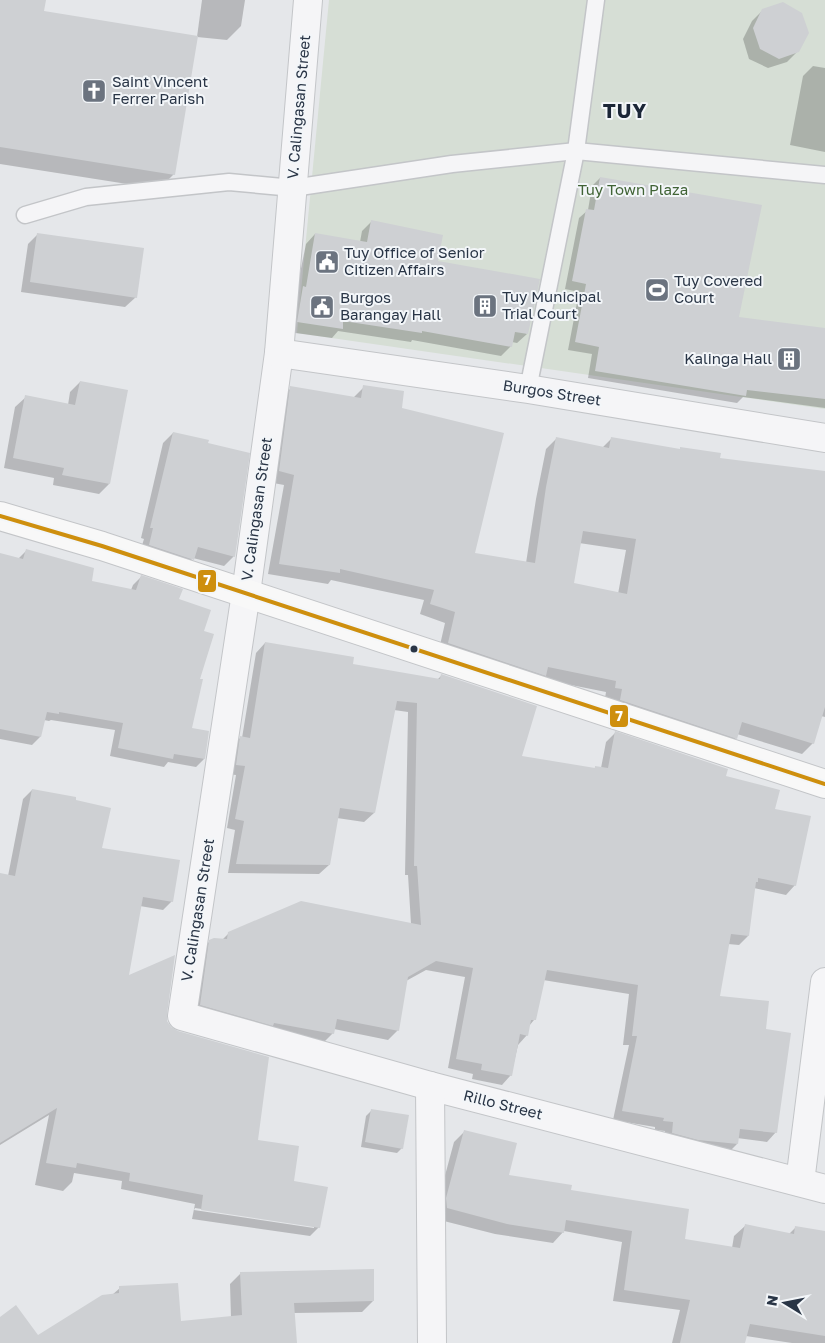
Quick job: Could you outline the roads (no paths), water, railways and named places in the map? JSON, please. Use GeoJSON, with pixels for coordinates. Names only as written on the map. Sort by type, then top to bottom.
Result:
{"type":"FeatureCollection","features":[{"type":"Feature","properties":{"kind":"main road"},"geometry":{"type":"LineString","coordinates":[[0,516],[102,546],[825,784]]}},
{"type":"Feature","properties":{"kind":"street","name":"V. Calingasan Street"},"geometry":{"type":"LineString","coordinates":[[182,1016],[246,593],[279,353],[308,0]]}},
{"type":"Feature","properties":{"kind":"street","name":"Burgos Street"},"geometry":{"type":"LineString","coordinates":[[279,353],[528,389],[825,438]]}},
{"type":"Feature","properties":{"kind":"street"},"geometry":{"type":"LineString","coordinates":[[813,1185],[825,982]]}},
{"type":"Feature","properties":{"kind":"street","name":"Rillo Street"},"geometry":{"type":"LineString","coordinates":[[182,1016],[430,1086],[813,1185]]}},
{"type":"Feature","properties":{"kind":"street"},"geometry":{"type":"LineString","coordinates":[[430,1086],[432,1343]]}},
{"type":"Feature","properties":{"kind":"lane"},"geometry":{"type":"LineString","coordinates":[[528,389],[576,151],[596,0]]}},
{"type":"Feature","properties":{"kind":"lane"},"geometry":{"type":"LineString","coordinates":[[25,216],[86,197],[229,182],[293,188],[452,164],[576,151],[825,175]]}},
{"type":"Feature","properties":{"kind":"place","name":"Saint Vincent Ferrer Parish"},"geometry":{"type":"Point","coordinates":[94,91]}},
{"type":"Feature","properties":{"kind":"place","name":"Tuy Office of Senior Citizen Affairs"},"geometry":{"type":"Point","coordinates":[327,262]}},
{"type":"Feature","properties":{"kind":"place","name":"Tuy Covered Court"},"geometry":{"type":"Point","coordinates":[657,290]}},
{"type":"Feature","properties":{"kind":"place","name":"Tuy Municipal Trial Court"},"geometry":{"type":"Point","coordinates":[485,306]}},
{"type":"Feature","properties":{"kind":"place","name":"Burgos Barangay Hall"},"geometry":{"type":"Point","coordinates":[322,307]}},
{"type":"Feature","properties":{"kind":"place","name":"Kalinga Hall"},"geometry":{"type":"Point","coordinates":[789,359]}},
{"type":"Feature","properties":{"kind":"district","name":"TUY"},"geometry":{"type":"Point","coordinates":[625,111]}},
{"type":"Feature","properties":{"kind":"park label","name":"Tuy Town Plaza"},"geometry":{"type":"Point","coordinates":[633,190]}}]}
